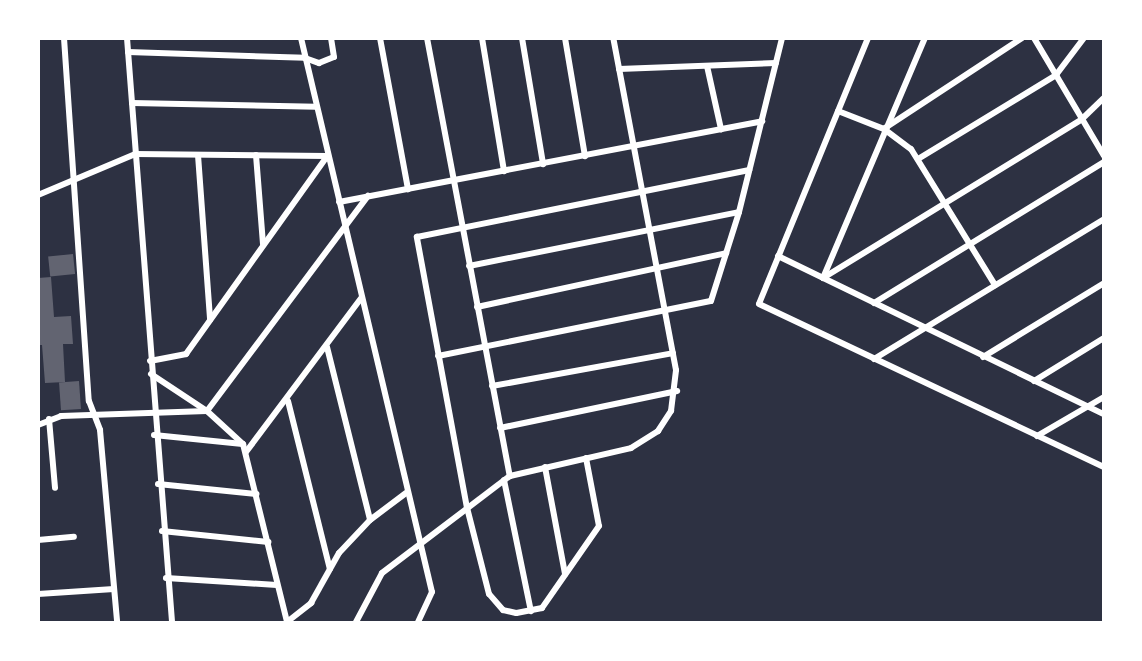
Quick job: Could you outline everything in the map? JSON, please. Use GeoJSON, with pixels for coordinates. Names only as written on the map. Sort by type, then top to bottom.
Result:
{"type":"FeatureCollection","features":[{"type":"Feature","properties":{"kind":"street"},"geometry":{"type":"LineString","coordinates":[[64,38],[89,401],[94,415],[117,622]]}},
{"type":"Feature","properties":{"kind":"street"},"geometry":{"type":"LineString","coordinates":[[127,38],[154,435],[172,622]]}},
{"type":"Feature","properties":{"kind":"street"},"geometry":{"type":"LineString","coordinates":[[301,38],[418,546],[432,596],[418,622]]}},
{"type":"Feature","properties":{"kind":"street"},"geometry":{"type":"LineString","coordinates":[[128,52],[306,58],[319,63],[332,60],[331,38]]}},
{"type":"Feature","properties":{"kind":"street"},"geometry":{"type":"LineString","coordinates":[[380,38],[408,189]]}},
{"type":"Feature","properties":{"kind":"street"},"geometry":{"type":"LineString","coordinates":[[427,38],[500,428],[531,611]]}},
{"type":"Feature","properties":{"kind":"street"},"geometry":{"type":"LineString","coordinates":[[482,38],[504,171]]}},
{"type":"Feature","properties":{"kind":"street"},"geometry":{"type":"LineString","coordinates":[[522,38],[543,164]]}},
{"type":"Feature","properties":{"kind":"street"},"geometry":{"type":"LineString","coordinates":[[565,38],[585,156]]}},
{"type":"Feature","properties":{"kind":"street"},"geometry":{"type":"LineString","coordinates":[[356,622],[382,573],[507,478],[648,439],[666,421],[677,391],[673,353],[613,38]]}},
{"type":"Feature","properties":{"kind":"street"},"geometry":{"type":"LineString","coordinates":[[438,356],[711,301],[739,212],[782,38]]}},
{"type":"Feature","properties":{"kind":"street"},"geometry":{"type":"LineString","coordinates":[[868,38],[759,304],[1104,467]]}},
{"type":"Feature","properties":{"kind":"street"},"geometry":{"type":"LineString","coordinates":[[822,278],[925,38]]}},
{"type":"Feature","properties":{"kind":"street"},"geometry":{"type":"LineString","coordinates":[[884,129],[1023,38]]}},
{"type":"Feature","properties":{"kind":"street"},"geometry":{"type":"LineString","coordinates":[[1034,38],[1104,156]]}},
{"type":"Feature","properties":{"kind":"street"},"geometry":{"type":"LineString","coordinates":[[918,159],[1056,75],[1084,38]]}},
{"type":"Feature","properties":{"kind":"street"},"geometry":{"type":"LineString","coordinates":[[619,69],[776,63]]}},
{"type":"Feature","properties":{"kind":"street"},"geometry":{"type":"LineString","coordinates":[[707,66],[721,129]]}},
{"type":"Feature","properties":{"kind":"street"},"geometry":{"type":"LineString","coordinates":[[822,278],[1082,119],[1104,98]]}},
{"type":"Feature","properties":{"kind":"street"},"geometry":{"type":"LineString","coordinates":[[132,103],[316,107]]}},
{"type":"Feature","properties":{"kind":"street"},"geometry":{"type":"LineString","coordinates":[[838,111],[884,129],[918,159],[995,285]]}},
{"type":"Feature","properties":{"kind":"street"},"geometry":{"type":"LineString","coordinates":[[339,202],[762,121]]}},
{"type":"Feature","properties":{"kind":"street"},"geometry":{"type":"LineString","coordinates":[[38,195],[135,154],[327,156]]}},
{"type":"Feature","properties":{"kind":"street"},"geometry":{"type":"LineString","coordinates":[[198,155],[210,320]]}},
{"type":"Feature","properties":{"kind":"street"},"geometry":{"type":"LineString","coordinates":[[256,155],[263,246]]}},
{"type":"Feature","properties":{"kind":"street"},"geometry":{"type":"LineString","coordinates":[[150,361],[184,356],[327,156]]}},
{"type":"Feature","properties":{"kind":"street"},"geometry":{"type":"LineString","coordinates":[[874,303],[1104,162]]}},
{"type":"Feature","properties":{"kind":"street"},"geometry":{"type":"LineString","coordinates":[[586,458],[599,526],[542,608],[516,613],[493,603],[467,508],[417,245],[421,234],[750,170]]}},
{"type":"Feature","properties":{"kind":"street"},"geometry":{"type":"LineString","coordinates":[[207,411],[368,196]]}},
{"type":"Feature","properties":{"kind":"street"},"geometry":{"type":"LineString","coordinates":[[470,266],[739,212]]}},
{"type":"Feature","properties":{"kind":"street"},"geometry":{"type":"LineString","coordinates":[[874,359],[1104,219]]}},
{"type":"Feature","properties":{"kind":"street"},"geometry":{"type":"LineString","coordinates":[[477,307],[657,271],[726,253]]}},
{"type":"Feature","properties":{"kind":"street"},"geometry":{"type":"LineString","coordinates":[[778,256],[1104,414]]}},
{"type":"Feature","properties":{"kind":"street"},"geometry":{"type":"LineString","coordinates":[[983,357],[1104,283]]}},
{"type":"Feature","properties":{"kind":"street"},"geometry":{"type":"LineString","coordinates":[[246,452],[288,401],[361,298]]}},
{"type":"Feature","properties":{"kind":"street"},"geometry":{"type":"LineString","coordinates":[[1034,381],[1104,338]]}},
{"type":"Feature","properties":{"kind":"street"},"geometry":{"type":"LineString","coordinates":[[327,347],[370,520]]}},
{"type":"Feature","properties":{"kind":"street"},"geometry":{"type":"LineString","coordinates":[[492,386],[673,353]]}},
{"type":"Feature","properties":{"kind":"street"},"geometry":{"type":"LineString","coordinates":[[151,374],[207,411],[243,444],[287,622],[311,603],[338,553],[370,520],[406,494]]}},
{"type":"Feature","properties":{"kind":"street"},"geometry":{"type":"LineString","coordinates":[[500,428],[677,391]]}},
{"type":"Feature","properties":{"kind":"street"},"geometry":{"type":"LineString","coordinates":[[1037,436],[1104,397]]}},
{"type":"Feature","properties":{"kind":"street"},"geometry":{"type":"LineString","coordinates":[[288,401],[330,569]]}},
{"type":"Feature","properties":{"kind":"street"},"geometry":{"type":"LineString","coordinates":[[38,425],[49,419],[94,415],[207,411]]}},
{"type":"Feature","properties":{"kind":"street"},"geometry":{"type":"LineString","coordinates":[[49,419],[55,488]]}},
{"type":"Feature","properties":{"kind":"street"},"geometry":{"type":"LineString","coordinates":[[154,435],[243,444]]}},
{"type":"Feature","properties":{"kind":"street"},"geometry":{"type":"LineString","coordinates":[[545,467],[565,574]]}},
{"type":"Feature","properties":{"kind":"street"},"geometry":{"type":"LineString","coordinates":[[158,484],[256,494]]}},
{"type":"Feature","properties":{"kind":"street"},"geometry":{"type":"LineString","coordinates":[[162,531],[268,542]]}},
{"type":"Feature","properties":{"kind":"street"},"geometry":{"type":"LineString","coordinates":[[38,540],[74,537]]}},
{"type":"Feature","properties":{"kind":"street"},"geometry":{"type":"LineString","coordinates":[[166,578],[277,585]]}},
{"type":"Feature","properties":{"kind":"street"},"geometry":{"type":"LineString","coordinates":[[38,594],[114,589]]}},
{"type":"Feature","properties":{"kind":"building"},"geometry":{"type":"Polygon","coordinates":[[[73,254],[75,274],[50,277],[48,257],[73,254]]]}},
{"type":"Feature","properties":{"kind":"building"},"geometry":{"type":"Polygon","coordinates":[[[51,277],[54,317],[71,316],[73,344],[63,344],[65,382],[45,383],[42,345],[38,345],[38,278],[51,277]]]}},
{"type":"Feature","properties":{"kind":"building"},"geometry":{"type":"Polygon","coordinates":[[[79,381],[81,409],[61,410],[59,382],[79,381]]]}}]}
